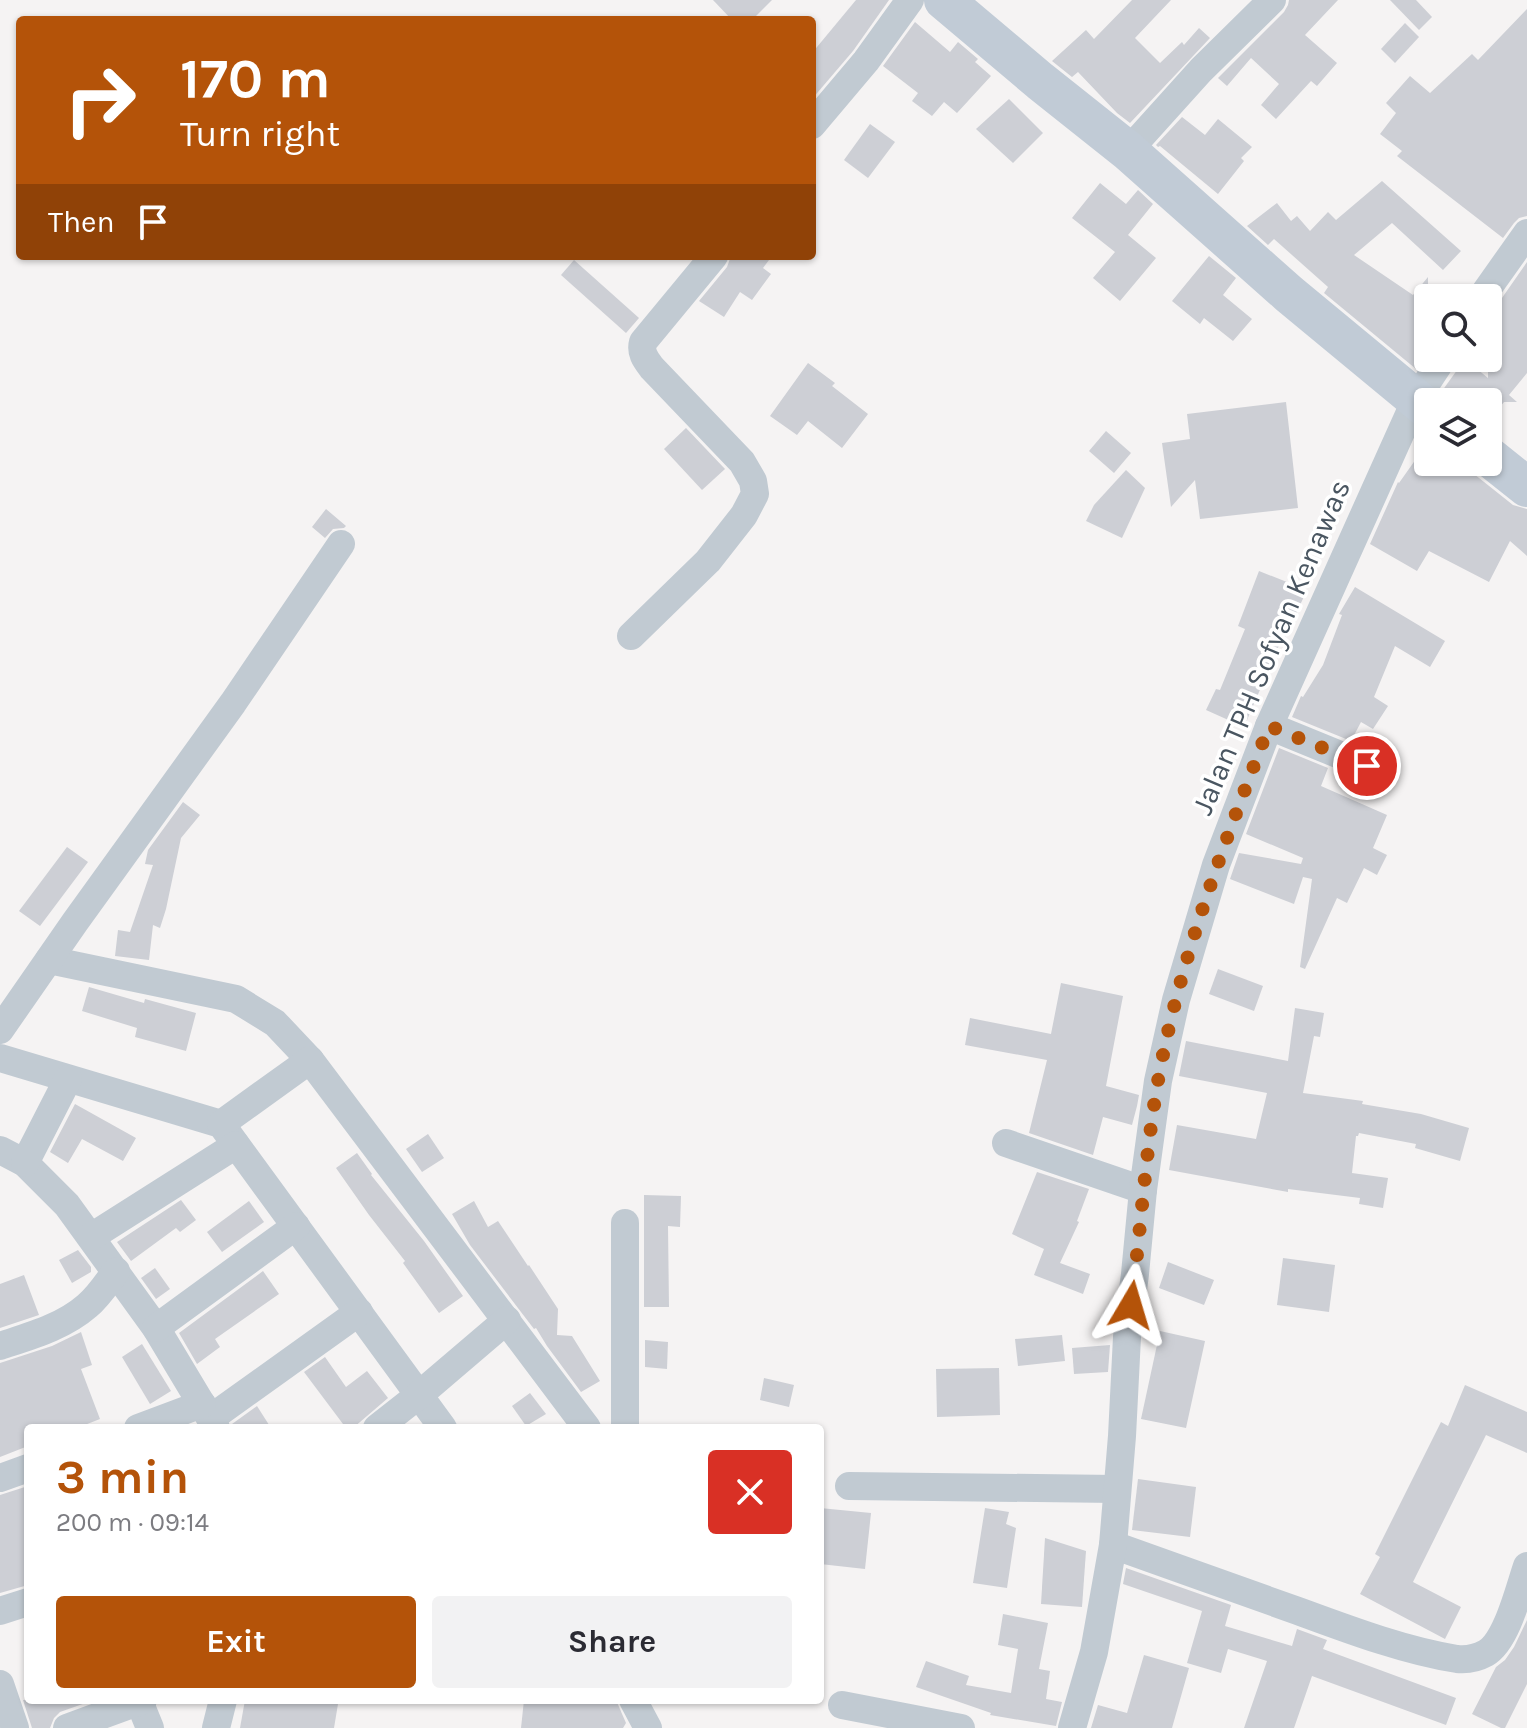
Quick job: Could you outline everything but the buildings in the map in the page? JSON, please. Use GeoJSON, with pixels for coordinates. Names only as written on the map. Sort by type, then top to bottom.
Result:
{"type":"FeatureCollection","features":[{"type":"Feature","properties":{"kind":"street"},"geometry":{"type":"LineString","coordinates":[[816,120],[866,61],[910,0]]}},
{"type":"Feature","properties":{"kind":"street"},"geometry":{"type":"LineString","coordinates":[[1128,151],[1201,70],[1272,0]]}},
{"type":"Feature","properties":{"kind":"street"},"geometry":{"type":"LineString","coordinates":[[955,3],[1040,81],[1128,151],[1289,294],[1414,397]]}},
{"type":"Feature","properties":{"kind":"street"},"geometry":{"type":"LineString","coordinates":[[1491,284],[1527,233]]}},
{"type":"Feature","properties":{"kind":"street"},"geometry":{"type":"LineString","coordinates":[[631,636],[708,561],[744,515],[755,494],[753,481],[742,462],[652,368],[641,348],[711,260]]}},
{"type":"Feature","properties":{"kind":"street","name":"Jalan TPH Sofyan Kenawas"},"geometry":{"type":"LineString","coordinates":[[1072,1728],[1094,1652],[1113,1545],[1127,1337],[1143,1190],[1158,1081],[1176,1000],[1216,865],[1269,726],[1414,421]]}},
{"type":"Feature","properties":{"kind":"street"},"geometry":{"type":"LineString","coordinates":[[1502,467],[1527,487]]}},
{"type":"Feature","properties":{"kind":"street"},"geometry":{"type":"LineString","coordinates":[[0,1030],[233,703],[341,544]]}},
{"type":"Feature","properties":{"kind":"street"},"geometry":{"type":"LineString","coordinates":[[1269,726],[1367,766]]}},
{"type":"Feature","properties":{"kind":"street"},"geometry":{"type":"LineString","coordinates":[[49,960],[236,999],[275,1023],[310,1060],[584,1424]]}},
{"type":"Feature","properties":{"kind":"street"},"geometry":{"type":"LineString","coordinates":[[0,1058],[229,1134],[440,1424]]}},
{"type":"Feature","properties":{"kind":"street"},"geometry":{"type":"LineString","coordinates":[[91,1237],[229,1134],[310,1060]]}},
{"type":"Feature","properties":{"kind":"street"},"geometry":{"type":"LineString","coordinates":[[25,1163],[68,1079]]}},
{"type":"Feature","properties":{"kind":"street"},"geometry":{"type":"LineString","coordinates":[[1006,1143],[1143,1190]]}},
{"type":"Feature","properties":{"kind":"street"},"geometry":{"type":"LineString","coordinates":[[0,1150],[25,1163],[67,1205],[156,1328],[210,1417]]}},
{"type":"Feature","properties":{"kind":"street"},"geometry":{"type":"LineString","coordinates":[[625,1223],[625,1424]]}},
{"type":"Feature","properties":{"kind":"street"},"geometry":{"type":"LineString","coordinates":[[156,1328],[296,1226]]}},
{"type":"Feature","properties":{"kind":"street"},"geometry":{"type":"LineString","coordinates":[[0,1346],[69,1320],[87,1306],[116,1271]]}},
{"type":"Feature","properties":{"kind":"street"},"geometry":{"type":"LineString","coordinates":[[164,1424],[210,1417],[359,1312]]}},
{"type":"Feature","properties":{"kind":"street"},"geometry":{"type":"LineString","coordinates":[[382,1424],[507,1320]]}},
{"type":"Feature","properties":{"kind":"street"},"geometry":{"type":"LineString","coordinates":[[0,1478],[24,1469]]}},
{"type":"Feature","properties":{"kind":"street"},"geometry":{"type":"LineString","coordinates":[[849,1486],[1117,1489]]}},
{"type":"Feature","properties":{"kind":"street"},"geometry":{"type":"LineString","coordinates":[[1113,1545],[1340,1626],[1460,1659],[1476,1658],[1497,1644],[1527,1566]]}},
{"type":"Feature","properties":{"kind":"street"},"geometry":{"type":"LineString","coordinates":[[0,1611],[24,1603]]}},
{"type":"Feature","properties":{"kind":"street"},"geometry":{"type":"LineString","coordinates":[[0,1684],[15,1728]]}},
{"type":"Feature","properties":{"kind":"street"},"geometry":{"type":"LineString","coordinates":[[67,1728],[133,1704]]}},
{"type":"Feature","properties":{"kind":"street"},"geometry":{"type":"LineString","coordinates":[[142,1704],[150,1728]]}},
{"type":"Feature","properties":{"kind":"street"},"geometry":{"type":"LineString","coordinates":[[216,1728],[222,1704]]}},
{"type":"Feature","properties":{"kind":"street"},"geometry":{"type":"LineString","coordinates":[[635,1704],[648,1728]]}},
{"type":"Feature","properties":{"kind":"street"},"geometry":{"type":"LineString","coordinates":[[842,1705],[961,1728]]}},
{"type":"Feature","properties":{"kind":"route"},"geometry":{"type":"LineString","coordinates":[[1131,1305],[1158,1081],[1176,1000],[1216,865],[1269,726],[1367,766]]}}]}
